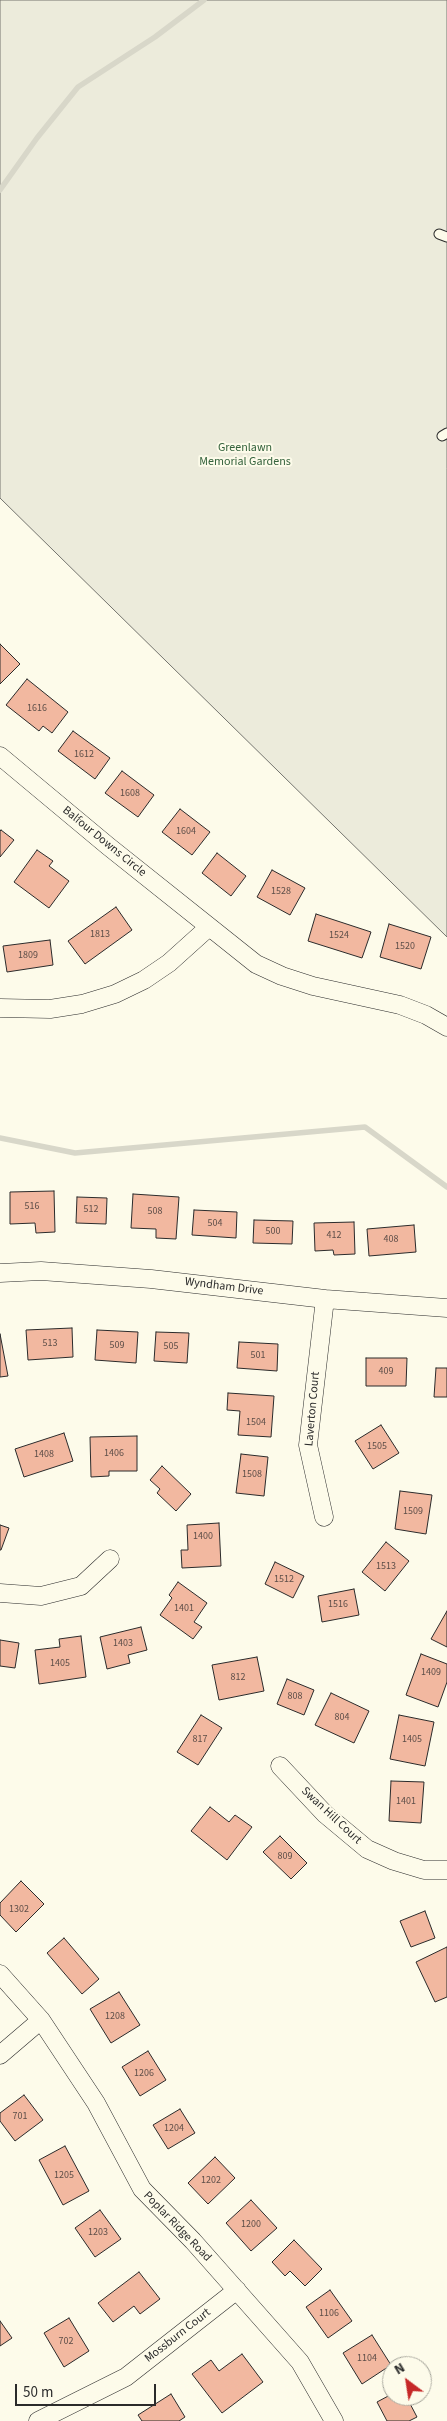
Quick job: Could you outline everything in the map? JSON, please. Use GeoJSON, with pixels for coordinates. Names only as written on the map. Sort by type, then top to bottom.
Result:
{"type":"FeatureCollection","features":[{"type":"Feature","properties":{"kind":"street","name":"Balfour Downs Circle"},"geometry":{"type":"LineString","coordinates":[[0,756],[208,927],[256,964],[282,976],[313,986],[400,1005],[426,1015],[447,1027]]}},
{"type":"Feature","properties":{"kind":"street"},"geometry":{"type":"LineString","coordinates":[[0,1008],[50,1009],[82,1004],[115,994],[170,963],[208,927]]}},
{"type":"Feature","properties":{"kind":"street","name":"Wyndham Drive"},"geometry":{"type":"LineString","coordinates":[[0,1273],[41,1271],[151,1279],[325,1299],[447,1308]]}},
{"type":"Feature","properties":{"kind":"street","name":"Laverton Court"},"geometry":{"type":"LineString","coordinates":[[324,1517],[308,1445],[325,1299]]}},
{"type":"Feature","properties":{"kind":"street"},"geometry":{"type":"LineString","coordinates":[[0,1593],[41,1596],[80,1586],[110,1559]]}},
{"type":"Feature","properties":{"kind":"street","name":"Swan Hill Court"},"geometry":{"type":"LineString","coordinates":[[280,1766],[332,1820],[366,1849],[394,1861],[424,1870],[447,1870]]}},
{"type":"Feature","properties":{"kind":"street","name":"Poplar Ridge Road"},"geometry":{"type":"LineString","coordinates":[[0,1974],[41,2020],[96,2103],[142,2190],[193,2241],[300,2362],[334,2421]]}},
{"type":"Feature","properties":{"kind":"street"},"geometry":{"type":"LineString","coordinates":[[0,2055],[41,2020]]}},
{"type":"Feature","properties":{"kind":"street","name":"Mossburn Court"},"geometry":{"type":"LineString","coordinates":[[38,2421],[126,2377],[237,2290]]}},
{"type":"Feature","properties":{"kind":"green space","name":"Greenlawn Memorial Gardens"},"geometry":{"type":"Polygon","coordinates":[[[0,0],[447,0],[447,937],[0,498],[0,0]]]}},
{"type":"Feature","properties":{"kind":"building"},"geometry":{"type":"Polygon","coordinates":[[[0,644],[20,664],[0,684],[0,644]]]}},
{"type":"Feature","properties":{"kind":"building"},"geometry":{"type":"Polygon","coordinates":[[[27,679],[68,712],[52,733],[43,726],[39,731],[6,705],[27,679]]]}},
{"type":"Feature","properties":{"kind":"building"},"geometry":{"type":"Polygon","coordinates":[[[73,731],[110,758],[95,779],[58,751],[73,731]]]}},
{"type":"Feature","properties":{"kind":"building"},"geometry":{"type":"Polygon","coordinates":[[[122,771],[154,795],[138,817],[105,793],[122,771]]]}},
{"type":"Feature","properties":{"kind":"building"},"geometry":{"type":"Polygon","coordinates":[[[180,809],[210,832],[192,855],[162,832],[180,809]]]}},
{"type":"Feature","properties":{"kind":"building"},"geometry":{"type":"Polygon","coordinates":[[[0,831],[14,840],[0,857],[0,831]]]}},
{"type":"Feature","properties":{"kind":"building"},"geometry":{"type":"Polygon","coordinates":[[[37,850],[53,861],[49,866],[69,881],[49,908],[14,882],[37,850]]]}},
{"type":"Feature","properties":{"kind":"building"},"geometry":{"type":"Polygon","coordinates":[[[217,853],[246,876],[231,896],[202,873],[217,853]]]}},
{"type":"Feature","properties":{"kind":"building"},"geometry":{"type":"Polygon","coordinates":[[[272,870],[305,888],[290,915],[257,897],[272,870]]]}},
{"type":"Feature","properties":{"kind":"building"},"geometry":{"type":"Polygon","coordinates":[[[116,907],[132,930],[85,964],[68,941],[116,907]]]}},
{"type":"Feature","properties":{"kind":"building"},"geometry":{"type":"Polygon","coordinates":[[[316,914],[371,932],[362,958],[308,941],[316,914]]]}},
{"type":"Feature","properties":{"kind":"building"},"geometry":{"type":"Polygon","coordinates":[[[389,924],[431,937],[421,969],[380,957],[389,924]]]}},
{"type":"Feature","properties":{"kind":"building"},"geometry":{"type":"Polygon","coordinates":[[[50,940],[53,965],[7,972],[3,946],[50,940]]]}},
{"type":"Feature","properties":{"kind":"building"},"geometry":{"type":"Polygon","coordinates":[[[54,1191],[55,1232],[36,1233],[35,1223],[10,1224],[10,1192],[54,1191]]]}},
{"type":"Feature","properties":{"kind":"building"},"geometry":{"type":"Polygon","coordinates":[[[133,1194],[179,1197],[176,1239],[156,1238],[156,1229],[131,1228],[133,1194]]]}},
{"type":"Feature","properties":{"kind":"building"},"geometry":{"type":"Polygon","coordinates":[[[77,1197],[107,1198],[106,1224],[76,1223],[77,1197]]]}},
{"type":"Feature","properties":{"kind":"building"},"geometry":{"type":"Polygon","coordinates":[[[194,1210],[237,1212],[236,1238],[192,1235],[194,1210]]]}},
{"type":"Feature","properties":{"kind":"building"},"geometry":{"type":"Polygon","coordinates":[[[254,1220],[293,1221],[292,1244],[253,1243],[254,1220]]]}},
{"type":"Feature","properties":{"kind":"building"},"geometry":{"type":"Polygon","coordinates":[[[354,1222],[355,1254],[334,1255],[333,1250],[315,1251],[314,1223],[354,1222]]]}},
{"type":"Feature","properties":{"kind":"building"},"geometry":{"type":"Polygon","coordinates":[[[414,1225],[416,1252],[369,1256],[367,1229],[414,1225]]]}},
{"type":"Feature","properties":{"kind":"building"},"geometry":{"type":"Polygon","coordinates":[[[72,1328],[73,1357],[28,1360],[26,1330],[72,1328]]]}},
{"type":"Feature","properties":{"kind":"building"},"geometry":{"type":"Polygon","coordinates":[[[97,1330],[138,1332],[136,1363],[95,1360],[97,1330]]]}},
{"type":"Feature","properties":{"kind":"building"},"geometry":{"type":"Polygon","coordinates":[[[156,1332],[189,1333],[187,1363],[154,1361],[156,1332]]]}},
{"type":"Feature","properties":{"kind":"building"},"geometry":{"type":"Polygon","coordinates":[[[0,1334],[8,1376],[0,1377],[0,1334]]]}},
{"type":"Feature","properties":{"kind":"building"},"geometry":{"type":"Polygon","coordinates":[[[239,1342],[278,1344],[277,1371],[237,1368],[239,1342]]]}},
{"type":"Feature","properties":{"kind":"building"},"geometry":{"type":"Polygon","coordinates":[[[366,1358],[407,1358],[406,1386],[366,1386],[366,1358]]]}},
{"type":"Feature","properties":{"kind":"building"},"geometry":{"type":"Polygon","coordinates":[[[436,1368],[447,1368],[447,1397],[434,1397],[436,1368]]]}},
{"type":"Feature","properties":{"kind":"building"},"geometry":{"type":"Polygon","coordinates":[[[228,1393],[274,1396],[271,1437],[238,1435],[240,1411],[227,1410],[228,1393]]]}},
{"type":"Feature","properties":{"kind":"building"},"geometry":{"type":"Polygon","coordinates":[[[381,1425],[399,1453],[373,1469],[355,1441],[381,1425]]]}},
{"type":"Feature","properties":{"kind":"building"},"geometry":{"type":"Polygon","coordinates":[[[64,1433],[73,1461],[24,1477],[15,1449],[64,1433]]]}},
{"type":"Feature","properties":{"kind":"building"},"geometry":{"type":"Polygon","coordinates":[[[137,1436],[137,1471],[109,1471],[109,1476],[91,1477],[90,1437],[137,1436]]]}},
{"type":"Feature","properties":{"kind":"building"},"geometry":{"type":"Polygon","coordinates":[[[241,1454],[268,1457],[264,1496],[236,1493],[241,1454]]]}},
{"type":"Feature","properties":{"kind":"building"},"geometry":{"type":"Polygon","coordinates":[[[162,1466],[191,1494],[176,1511],[157,1493],[160,1489],[150,1480],[162,1466]]]}},
{"type":"Feature","properties":{"kind":"building"},"geometry":{"type":"Polygon","coordinates":[[[400,1491],[432,1495],[426,1534],[395,1529],[400,1491]]]}},
{"type":"Feature","properties":{"kind":"building"},"geometry":{"type":"Polygon","coordinates":[[[219,1523],[221,1566],[182,1568],[181,1550],[188,1550],[187,1525],[219,1523]]]}},
{"type":"Feature","properties":{"kind":"building"},"geometry":{"type":"Polygon","coordinates":[[[0,1525],[9,1528],[1,1550],[0,1550],[0,1525]]]}},
{"type":"Feature","properties":{"kind":"building"},"geometry":{"type":"Polygon","coordinates":[[[386,1542],[409,1561],[385,1591],[362,1572],[386,1542]]]}},
{"type":"Feature","properties":{"kind":"building"},"geometry":{"type":"Polygon","coordinates":[[[275,1562],[304,1576],[293,1598],[265,1584],[275,1562]]]}},
{"type":"Feature","properties":{"kind":"building"},"geometry":{"type":"Polygon","coordinates":[[[178,1582],[207,1603],[194,1622],[202,1627],[193,1639],[160,1615],[172,1598],[169,1595],[178,1582]]]}},
{"type":"Feature","properties":{"kind":"building"},"geometry":{"type":"Polygon","coordinates":[[[354,1589],[359,1615],[322,1622],[318,1596],[354,1589]]]}},
{"type":"Feature","properties":{"kind":"building"},"geometry":{"type":"Polygon","coordinates":[[[447,1611],[447,1647],[431,1639],[447,1611]]]}},
{"type":"Feature","properties":{"kind":"building"},"geometry":{"type":"Polygon","coordinates":[[[141,1627],[147,1650],[128,1655],[130,1663],[107,1669],[100,1637],[141,1627]]]}},
{"type":"Feature","properties":{"kind":"building"},"geometry":{"type":"Polygon","coordinates":[[[81,1636],[86,1677],[39,1684],[35,1650],[60,1647],[59,1639],[81,1636]]]}},
{"type":"Feature","properties":{"kind":"building"},"geometry":{"type":"Polygon","coordinates":[[[0,1640],[19,1643],[15,1668],[0,1666],[0,1640]]]}},
{"type":"Feature","properties":{"kind":"building"},"geometry":{"type":"Polygon","coordinates":[[[421,1654],[447,1664],[447,1682],[438,1707],[406,1695],[421,1654]]]}},
{"type":"Feature","properties":{"kind":"building"},"geometry":{"type":"Polygon","coordinates":[[[257,1657],[264,1691],[219,1700],[212,1665],[257,1657]]]}},
{"type":"Feature","properties":{"kind":"building"},"geometry":{"type":"Polygon","coordinates":[[[287,1679],[314,1690],[304,1715],[277,1704],[287,1679]]]}},
{"type":"Feature","properties":{"kind":"building"},"geometry":{"type":"Polygon","coordinates":[[[331,1693],[369,1711],[354,1743],[315,1725],[331,1693]]]}},
{"type":"Feature","properties":{"kind":"building"},"geometry":{"type":"Polygon","coordinates":[[[201,1715],[222,1728],[198,1765],[177,1752],[201,1715]]]}},
{"type":"Feature","properties":{"kind":"building"},"geometry":{"type":"Polygon","coordinates":[[[399,1715],[434,1722],[425,1766],[390,1759],[399,1715]]]}},
{"type":"Feature","properties":{"kind":"building"},"geometry":{"type":"Polygon","coordinates":[[[391,1781],[424,1782],[421,1823],[389,1821],[391,1781]]]}},
{"type":"Feature","properties":{"kind":"building"},"geometry":{"type":"Polygon","coordinates":[[[210,1807],[229,1822],[235,1815],[252,1827],[227,1860],[191,1831],[210,1807]]]}},
{"type":"Feature","properties":{"kind":"building"},"geometry":{"type":"Polygon","coordinates":[[[280,1836],[307,1863],[291,1879],[263,1852],[280,1836]]]}},
{"type":"Feature","properties":{"kind":"building"},"geometry":{"type":"Polygon","coordinates":[[[21,1881],[44,1904],[16,1932],[0,1915],[0,1903],[21,1881]]]}},
{"type":"Feature","properties":{"kind":"building"},"geometry":{"type":"Polygon","coordinates":[[[425,1911],[435,1938],[411,1947],[400,1921],[425,1911]]]}},
{"type":"Feature","properties":{"kind":"building"},"geometry":{"type":"Polygon","coordinates":[[[64,1938],[99,1979],[82,1994],[47,1953],[64,1938]]]}},
{"type":"Feature","properties":{"kind":"building"},"geometry":{"type":"Polygon","coordinates":[[[447,1947],[447,1997],[435,2002],[416,1962],[447,1947]]]}},
{"type":"Feature","properties":{"kind":"building"},"geometry":{"type":"Polygon","coordinates":[[[119,1992],[140,2025],[111,2043],[90,2009],[119,1992]]]}},
{"type":"Feature","properties":{"kind":"building"},"geometry":{"type":"Polygon","coordinates":[[[148,2051],[166,2080],[140,2096],[122,2067],[148,2051]]]}},
{"type":"Feature","properties":{"kind":"building"},"geometry":{"type":"Polygon","coordinates":[[[24,2095],[43,2120],[15,2141],[0,2121],[0,2113],[24,2095]]]}},
{"type":"Feature","properties":{"kind":"building"},"geometry":{"type":"Polygon","coordinates":[[[180,2109],[195,2133],[168,2149],[153,2125],[180,2109]]]}},
{"type":"Feature","properties":{"kind":"building"},"geometry":{"type":"Polygon","coordinates":[[[65,2146],[89,2191],[63,2205],[39,2160],[65,2146]]]}},
{"type":"Feature","properties":{"kind":"building"},"geometry":{"type":"Polygon","coordinates":[[[215,2157],[235,2178],[208,2204],[188,2183],[215,2157]]]}},
{"type":"Feature","properties":{"kind":"building"},"geometry":{"type":"Polygon","coordinates":[[[251,2200],[277,2228],[251,2251],[226,2223],[251,2200]]]}},
{"type":"Feature","properties":{"kind":"building"},"geometry":{"type":"Polygon","coordinates":[[[100,2210],[121,2239],[95,2257],[75,2228],[100,2210]]]}},
{"type":"Feature","properties":{"kind":"building"},"geometry":{"type":"Polygon","coordinates":[[[294,2240],[322,2269],[305,2286],[290,2271],[285,2276],[272,2262],[294,2240]]]}},
{"type":"Feature","properties":{"kind":"building"},"geometry":{"type":"Polygon","coordinates":[[[139,2272],[160,2299],[140,2314],[134,2306],[113,2322],[98,2303],[139,2272]]]}},
{"type":"Feature","properties":{"kind":"building"},"geometry":{"type":"Polygon","coordinates":[[[330,2290],[352,2321],[328,2338],[306,2307],[330,2290]]]}},
{"type":"Feature","properties":{"kind":"building"},"geometry":{"type":"Polygon","coordinates":[[[69,2318],[89,2351],[64,2367],[44,2333],[69,2318]]]}},
{"type":"Feature","properties":{"kind":"building"},"geometry":{"type":"Polygon","coordinates":[[[0,2321],[12,2338],[0,2346],[0,2321]]]}},
{"type":"Feature","properties":{"kind":"building"},"geometry":{"type":"Polygon","coordinates":[[[372,2335],[385,2356],[382,2356],[382,2371],[362,2384],[343,2353],[372,2335]]]}},
{"type":"Feature","properties":{"kind":"building"},"geometry":{"type":"Polygon","coordinates":[[[242,2354],[263,2382],[222,2413],[192,2374],[211,2360],[219,2371],[242,2354]]]}},
{"type":"Feature","properties":{"kind":"building"},"geometry":{"type":"Polygon","coordinates":[[[171,2394],[185,2417],[179,2421],[142,2421],[138,2415],[171,2394]]]}},
{"type":"Feature","properties":{"kind":"building"},"geometry":{"type":"Polygon","coordinates":[[[382,2399],[382,2406],[411,2406],[417,2417],[409,2421],[387,2421],[377,2402],[382,2399]]]}},
{"type":"Feature","properties":{"kind":"waterway"},"geometry":{"type":"LineString","coordinates":[[0,190],[37,138],[78,87],[155,37],[204,0]]}},
{"type":"Feature","properties":{"kind":"waterway"},"geometry":{"type":"LineString","coordinates":[[0,1138],[75,1153],[365,1127],[447,1187]]}}]}
